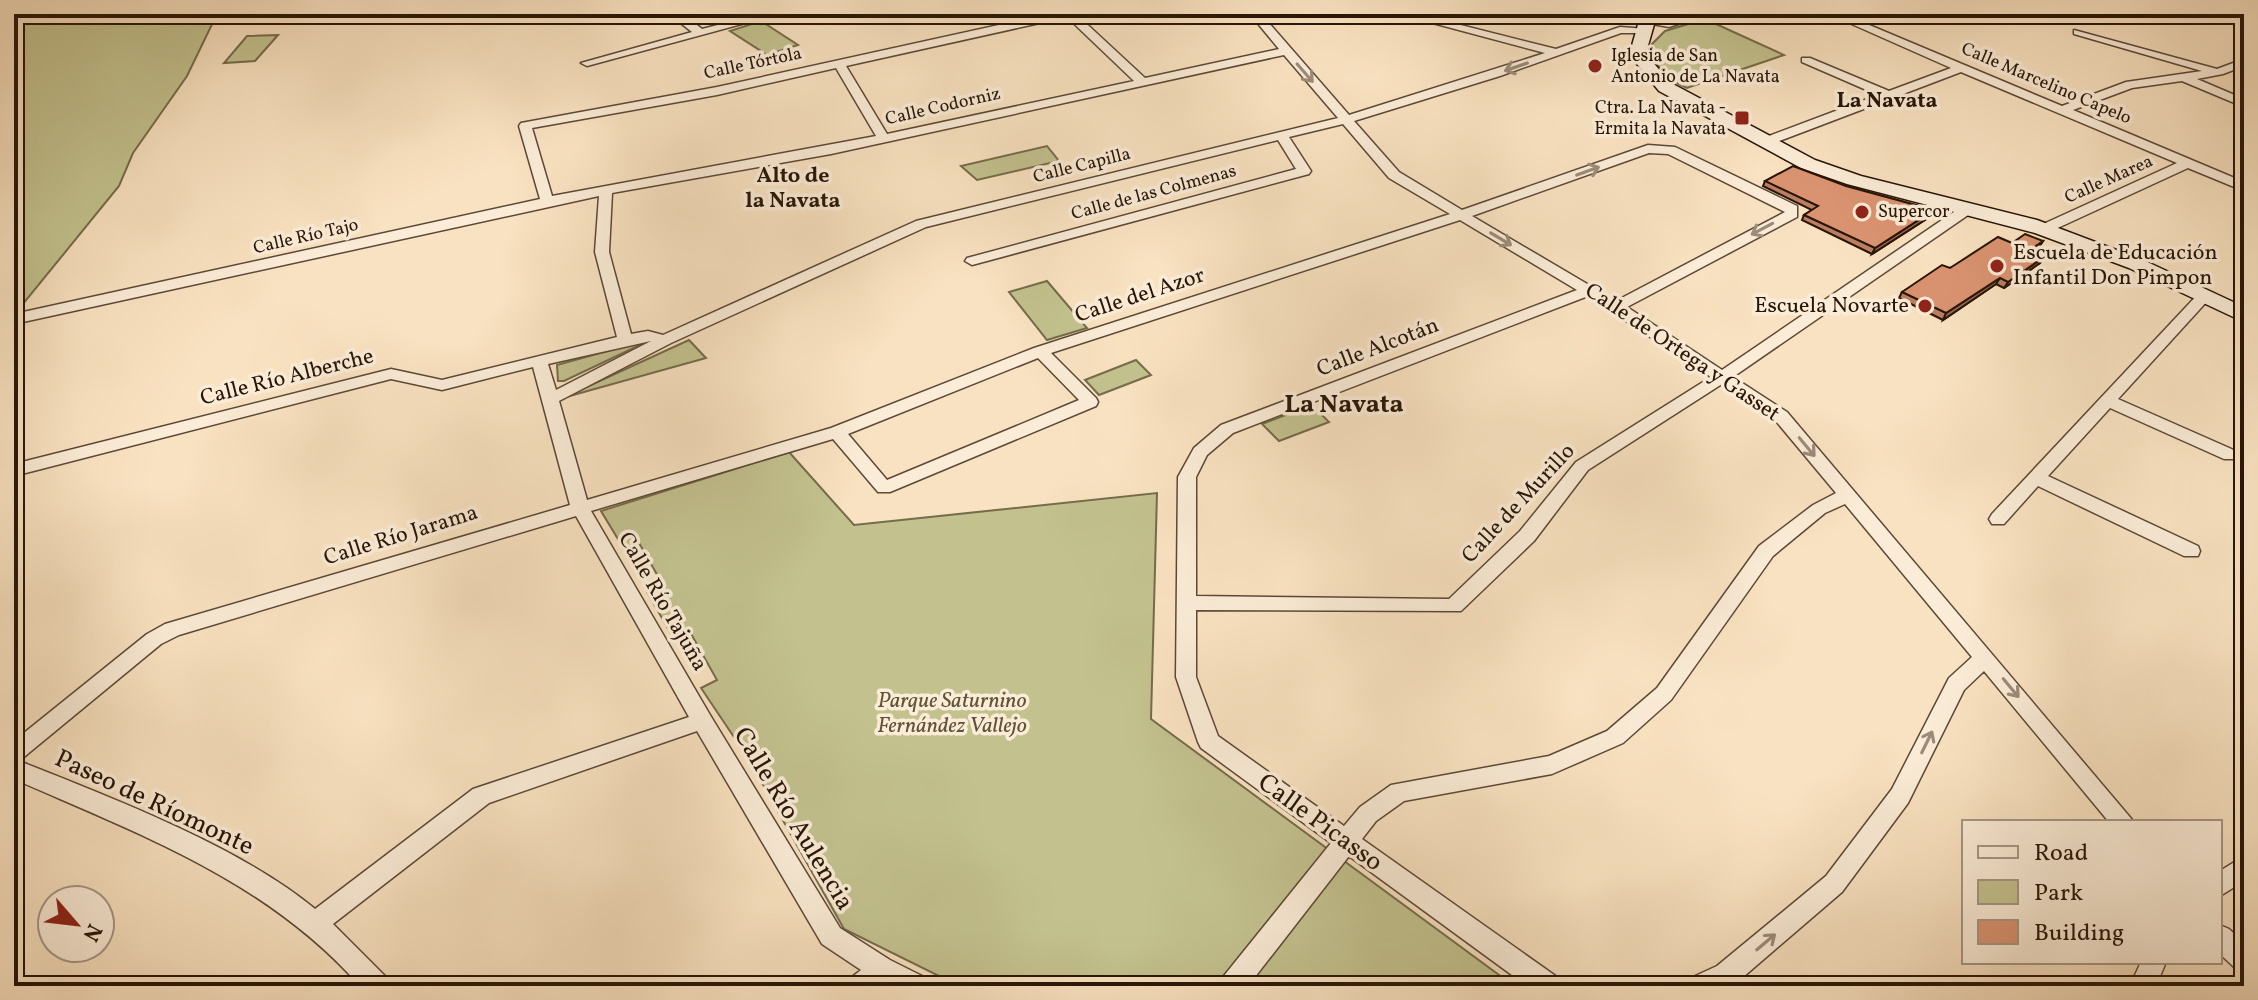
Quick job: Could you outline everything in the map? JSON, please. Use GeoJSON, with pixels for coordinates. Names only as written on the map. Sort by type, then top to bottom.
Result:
{"type":"FeatureCollection","features":[{"type":"Feature","properties":{"kind":"main road"},"geometry":{"type":"LineString","coordinates":[[1646,22],[1641,59],[1665,87],[1765,142],[1800,159],[1966,210],[2044,229]]}},
{"type":"Feature","properties":{"kind":"main road"},"geometry":{"type":"LineString","coordinates":[[1800,159],[2010,216],[2205,295],[2244,315]]}},
{"type":"Feature","properties":{"kind":"main road"},"geometry":{"type":"LineString","coordinates":[[1879,180],[1900,189],[1960,205],[1966,210],[2010,216]]}},
{"type":"Feature","properties":{"kind":"street"},"geometry":{"type":"LineString","coordinates":[[650,19],[673,14],[700,33]]}},
{"type":"Feature","properties":{"kind":"street"},"geometry":{"type":"LineString","coordinates":[[587,63],[774,14]]}},
{"type":"Feature","properties":{"kind":"street","name":"Calle Tórtola"},"geometry":{"type":"LineString","coordinates":[[547,201],[525,126],[717,91],[1064,14]]}},
{"type":"Feature","properties":{"kind":"street"},"geometry":{"type":"LineString","coordinates":[[1070,14],[1141,81]]}},
{"type":"Feature","properties":{"kind":"street","name":"Calle de Ortega y Gasset"},"geometry":{"type":"LineString","coordinates":[[1255,14],[1394,175],[1616,307],[1781,416],[2121,820]]}},
{"type":"Feature","properties":{"kind":"street"},"geometry":{"type":"LineString","coordinates":[[1404,14],[1559,53]]}},
{"type":"Feature","properties":{"kind":"street","name":"Calle Capilla"},"geometry":{"type":"LineString","coordinates":[[551,399],[665,340],[921,224],[1353,118],[1646,22],[1669,24],[1704,14]]}},
{"type":"Feature","properties":{"kind":"street","name":"Calle Marcelino Capelo"},"geometry":{"type":"LineString","coordinates":[[1834,14],[2244,187]]}},
{"type":"Feature","properties":{"kind":"street"},"geometry":{"type":"LineString","coordinates":[[2078,32],[2219,72]]}},
{"type":"Feature","properties":{"kind":"street","name":"Calle Codorniz"},"geometry":{"type":"LineString","coordinates":[[606,189],[884,139],[1286,51]]}},
{"type":"Feature","properties":{"kind":"street"},"geometry":{"type":"LineString","coordinates":[[1806,60],[1888,95]]}},
{"type":"Feature","properties":{"kind":"street"},"geometry":{"type":"LineString","coordinates":[[2063,110],[2130,85],[2219,72],[2244,62]]}},
{"type":"Feature","properties":{"kind":"street"},"geometry":{"type":"LineString","coordinates":[[839,64],[884,139]]}},
{"type":"Feature","properties":{"kind":"street"},"geometry":{"type":"LineString","coordinates":[[1765,142],[1961,68]]}},
{"type":"Feature","properties":{"kind":"street"},"geometry":{"type":"LineString","coordinates":[[2185,78],[2244,103]]}},
{"type":"Feature","properties":{"kind":"street","name":"Calle de las Colmenas"},"geometry":{"type":"LineString","coordinates":[[972,261],[1304,171],[1281,134]]}},
{"type":"Feature","properties":{"kind":"street","name":"Calle del Azor"},"geometry":{"type":"LineString","coordinates":[[837,432],[1040,351],[1461,215],[1648,149],[1660,148],[1792,209],[1792,214],[1616,307]]}},
{"type":"Feature","properties":{"kind":"street","name":"Calle Marea"},"geometry":{"type":"LineString","coordinates":[[2044,229],[2188,163]]}},
{"type":"Feature","properties":{"kind":"street"},"geometry":{"type":"LineString","coordinates":[[606,189],[602,252],[625,340]]}},
{"type":"Feature","properties":{"kind":"street","name":"Calle Río Tajo"},"geometry":{"type":"LineString","coordinates":[[14,319],[606,189]]}},
{"type":"Feature","properties":{"kind":"street","name":"Calle de Murillo"},"geometry":{"type":"LineString","coordinates":[[1186,603],[1454,606],[1527,536],[1582,466],[1722,377],[1966,210]]}},
{"type":"Feature","properties":{"kind":"street","name":"Calle Alcotán"},"geometry":{"type":"LineString","coordinates":[[1186,603],[1187,477],[1200,452],[1227,429],[1588,291]]}},
{"type":"Feature","properties":{"kind":"street"},"geometry":{"type":"LineString","coordinates":[[1998,519],[2205,295]]}},
{"type":"Feature","properties":{"kind":"street","name":"Calle Río Alberche"},"geometry":{"type":"LineString","coordinates":[[14,470],[391,374],[442,385],[625,340],[648,336],[665,340]]}},
{"type":"Feature","properties":{"kind":"street"},"geometry":{"type":"LineString","coordinates":[[837,432],[884,488],[1090,402],[1040,351]]}},
{"type":"Feature","properties":{"kind":"street","name":"Calle Río Tajuña"},"geometry":{"type":"LineString","coordinates":[[540,362],[580,507],[702,721]]}},
{"type":"Feature","properties":{"kind":"street"},"geometry":{"type":"LineString","coordinates":[[2107,401],[2230,455]]}},
{"type":"Feature","properties":{"kind":"street","name":"Calle Río Jarama"},"geometry":{"type":"LineString","coordinates":[[14,754],[154,639],[172,629],[837,432]]}},
{"type":"Feature","properties":{"kind":"street"},"geometry":{"type":"LineString","coordinates":[[2036,478],[2191,551]]}},
{"type":"Feature","properties":{"kind":"street"},"geometry":{"type":"LineString","coordinates":[[1232,986],[1368,814],[1399,792],[1552,765],[1615,737],[1664,694],[1766,551],[1819,509],[1848,495]]}},
{"type":"Feature","properties":{"kind":"street","name":"Calle Picasso"},"geometry":{"type":"LineString","coordinates":[[1186,603],[1186,677],[1209,742],[1548,986]]}},
{"type":"Feature","properties":{"kind":"street"},"geometry":{"type":"LineString","coordinates":[[1702,986],[1726,975],[1834,884],[1900,796],[1956,684],[1985,657]]}},
{"type":"Feature","properties":{"kind":"street"},"geometry":{"type":"LineString","coordinates":[[315,924],[481,796],[702,721]]}},
{"type":"Feature","properties":{"kind":"street","name":"Calle Río Aulencia"},"geometry":{"type":"LineString","coordinates":[[702,721],[831,936],[881,969],[915,986]]}},
{"type":"Feature","properties":{"kind":"street","name":"Paseo de Ríomonte"},"geometry":{"type":"LineString","coordinates":[[14,769],[241,871],[315,924],[377,986]]}},
{"type":"Feature","properties":{"kind":"street"},"geometry":{"type":"LineString","coordinates":[[2222,884],[2244,867]]}},
{"type":"Feature","properties":{"kind":"street"},"geometry":{"type":"LineString","coordinates":[[2222,939],[2244,960]]}},
{"type":"Feature","properties":{"kind":"street"},"geometry":{"type":"LineString","coordinates":[[2143,986],[2153,964]]}},
{"type":"Feature","properties":{"kind":"street"},"geometry":{"type":"LineString","coordinates":[[861,986],[881,969]]}},
{"type":"Feature","properties":{"kind":"green space"},"geometry":{"type":"Polygon","coordinates":[[[14,14],[217,14],[187,76],[133,153],[119,186],[23,304],[14,307],[14,14]]]}},
{"type":"Feature","properties":{"kind":"green space"},"geometry":{"type":"Polygon","coordinates":[[[1705,19],[1784,55],[1687,88],[1662,72],[1652,44],[1665,31],[1705,19]]]}},
{"type":"Feature","properties":{"kind":"green space"},"geometry":{"type":"Polygon","coordinates":[[[761,21],[798,45],[767,55],[730,31],[761,21]]]}},
{"type":"Feature","properties":{"kind":"green space"},"geometry":{"type":"Polygon","coordinates":[[[278,35],[255,61],[224,63],[247,36],[278,35]]]}},
{"type":"Feature","properties":{"kind":"green space"},"geometry":{"type":"Polygon","coordinates":[[[1047,146],[1059,161],[977,180],[961,166],[1047,146]]]}},
{"type":"Feature","properties":{"kind":"green space"},"geometry":{"type":"Polygon","coordinates":[[[1047,281],[1087,328],[1047,340],[1009,292],[1047,281]]]}},
{"type":"Feature","properties":{"kind":"green space"},"geometry":{"type":"Polygon","coordinates":[[[689,340],[706,358],[566,397],[569,395],[689,340]]]}},
{"type":"Feature","properties":{"kind":"green space"},"geometry":{"type":"Polygon","coordinates":[[[636,343],[640,345],[564,381],[558,381],[557,365],[636,343]]]}},
{"type":"Feature","properties":{"kind":"green space"},"geometry":{"type":"Polygon","coordinates":[[[1136,360],[1151,375],[1099,395],[1085,380],[1136,360]]]}},
{"type":"Feature","properties":{"kind":"green space"},"geometry":{"type":"Polygon","coordinates":[[[1312,405],[1329,422],[1279,441],[1262,424],[1312,405]]]}},
{"type":"Feature","properties":{"kind":"green space","name":"Parque Saturnino Fernández Vallejo"},"geometry":{"type":"Polygon","coordinates":[[[789,452],[854,525],[1157,493],[1151,719],[1514,986],[959,986],[844,929],[748,758],[701,688],[717,680],[690,632],[674,639],[647,592],[663,585],[639,543],[624,549],[601,511],[789,452]]]}},
{"type":"Feature","properties":{"kind":"building","name":"Supercor"},"geometry":{"type":"Polygon","coordinates":[[[1793,166],[1846,186],[1934,210],[1875,248],[1804,215],[1818,206],[1765,181],[1793,166]]]}},
{"type":"Feature","properties":{"kind":"building"},"geometry":{"type":"Polygon","coordinates":[[[2025,234],[2043,241],[2030,250],[2044,257],[2008,282],[2000,278],[1946,313],[1902,292],[1942,265],[1950,268],[1998,237],[2012,243],[2025,234]]]}},
{"type":"Feature","properties":{"kind":"place","name":"Iglesia de San Antonio de La Navata"},"geometry":{"type":"Point","coordinates":[1595,66]}},
{"type":"Feature","properties":{"kind":"place","name":"Ctra. La Navata - Ermita la Navata"},"geometry":{"type":"Point","coordinates":[1742,118]}},
{"type":"Feature","properties":{"kind":"place","name":"Supercor"},"geometry":{"type":"Point","coordinates":[1862,212]}},
{"type":"Feature","properties":{"kind":"place","name":"Escuela de Educación Infantil Don Pimpon"},"geometry":{"type":"Point","coordinates":[1997,266]}},
{"type":"Feature","properties":{"kind":"place","name":"Escuela Novarte"},"geometry":{"type":"Point","coordinates":[1925,306]}},
{"type":"Feature","properties":{"kind":"district","name":"La Navata"},"geometry":{"type":"Point","coordinates":[1887,101]}},
{"type":"Feature","properties":{"kind":"district","name":"Alto de la Navata"},"geometry":{"type":"Point","coordinates":[793,188]}},
{"type":"Feature","properties":{"kind":"district","name":"La Navata"},"geometry":{"type":"Point","coordinates":[1344,405]}}]}
